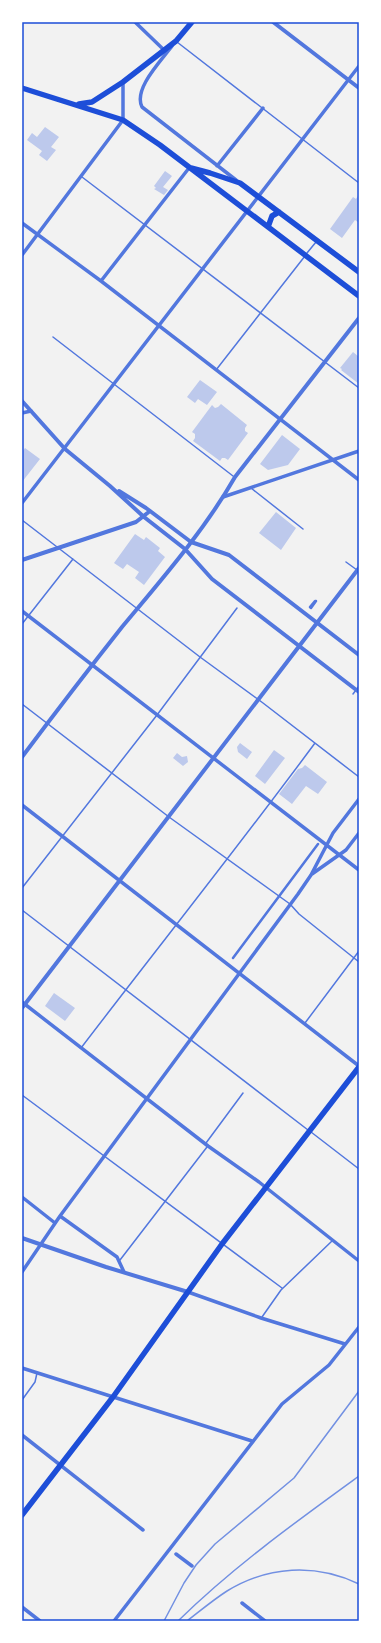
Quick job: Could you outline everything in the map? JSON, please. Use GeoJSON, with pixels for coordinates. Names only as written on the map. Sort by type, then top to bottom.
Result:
{"type":"FeatureCollection","features":[{"type":"Feature","properties":{"kind":"main road"},"geometry":{"type":"LineString","coordinates":[[73,104],[92,102],[123,82],[176,41],[192,22]]}},
{"type":"Feature","properties":{"kind":"main road"},"geometry":{"type":"LineString","coordinates":[[22,88],[123,120],[160,146],[359,296]]}},
{"type":"Feature","properties":{"kind":"main road"},"geometry":{"type":"LineString","coordinates":[[188,168],[210,173],[240,183],[258,198],[359,272]]}},
{"type":"Feature","properties":{"kind":"main road"},"geometry":{"type":"LineString","coordinates":[[268,227],[272,216],[279,212]]}},
{"type":"Feature","properties":{"kind":"main road"},"geometry":{"type":"LineString","coordinates":[[22,1515],[113,1397],[222,1244],[359,1067]]}},
{"type":"Feature","properties":{"kind":"street"},"geometry":{"type":"LineString","coordinates":[[135,22],[164,50]]}},
{"type":"Feature","properties":{"kind":"street"},"geometry":{"type":"LineString","coordinates":[[272,22],[359,88]]}},
{"type":"Feature","properties":{"kind":"street"},"geometry":{"type":"LineString","coordinates":[[176,41],[142,88],[139,102],[142,107],[240,183]]}},
{"type":"Feature","properties":{"kind":"street"},"geometry":{"type":"LineString","coordinates":[[22,503],[359,66]]}},
{"type":"Feature","properties":{"kind":"street"},"geometry":{"type":"LineString","coordinates":[[23,253],[82,177],[123,120],[123,82]]}},
{"type":"Feature","properties":{"kind":"street"},"geometry":{"type":"LineString","coordinates":[[217,166],[263,108]]}},
{"type":"Feature","properties":{"kind":"street"},"geometry":{"type":"LineString","coordinates":[[101,281],[188,168]]}},
{"type":"Feature","properties":{"kind":"street"},"geometry":{"type":"LineString","coordinates":[[22,223],[101,281],[359,480]]}},
{"type":"Feature","properties":{"kind":"street"},"geometry":{"type":"LineString","coordinates":[[22,757],[92,665],[191,542],[223,497],[235,477],[359,318]]}},
{"type":"Feature","properties":{"kind":"street"},"geometry":{"type":"LineString","coordinates":[[22,401],[64,449],[110,486],[144,517],[185,549],[212,579],[298,646],[358,689]]}},
{"type":"Feature","properties":{"kind":"street"},"geometry":{"type":"LineString","coordinates":[[22,413],[31,411]]}},
{"type":"Feature","properties":{"kind":"street"},"geometry":{"type":"LineString","coordinates":[[223,497],[359,451]]}},
{"type":"Feature","properties":{"kind":"street"},"geometry":{"type":"LineString","coordinates":[[110,486],[150,511],[191,542],[229,555],[359,655]]}},
{"type":"Feature","properties":{"kind":"street"},"geometry":{"type":"LineString","coordinates":[[22,560],[136,522],[150,511]]}},
{"type":"Feature","properties":{"kind":"street"},"geometry":{"type":"LineString","coordinates":[[358,570],[23,1005],[359,1260]]}},
{"type":"Feature","properties":{"kind":"street"},"geometry":{"type":"LineString","coordinates":[[22,611],[359,870]]}},
{"type":"Feature","properties":{"kind":"street"},"geometry":{"type":"LineString","coordinates":[[22,1272],[60,1216],[312,875],[326,844],[359,799]]}},
{"type":"Feature","properties":{"kind":"street"},"geometry":{"type":"LineString","coordinates":[[22,805],[359,1067]]}},
{"type":"Feature","properties":{"kind":"street"},"geometry":{"type":"LineString","coordinates":[[312,875],[346,850],[359,833]]}},
{"type":"Feature","properties":{"kind":"street"},"geometry":{"type":"LineString","coordinates":[[233,958],[318,844]]}},
{"type":"Feature","properties":{"kind":"street"},"geometry":{"type":"LineString","coordinates":[[22,1198],[55,1223]]}},
{"type":"Feature","properties":{"kind":"street"},"geometry":{"type":"LineString","coordinates":[[60,1216],[117,1257],[124,1272]]}},
{"type":"Feature","properties":{"kind":"street"},"geometry":{"type":"LineString","coordinates":[[22,1238],[188,1292],[261,1318],[345,1344]]}},
{"type":"Feature","properties":{"kind":"street"},"geometry":{"type":"LineString","coordinates":[[114,1621],[282,1404],[329,1365],[359,1326]]}},
{"type":"Feature","properties":{"kind":"street"},"geometry":{"type":"LineString","coordinates":[[22,1368],[252,1441]]}},
{"type":"Feature","properties":{"kind":"street"},"geometry":{"type":"LineString","coordinates":[[22,1435],[143,1530]]}},
{"type":"Feature","properties":{"kind":"street"},"geometry":{"type":"LineString","coordinates":[[176,1554],[192,1566]]}},
{"type":"Feature","properties":{"kind":"street"},"geometry":{"type":"LineString","coordinates":[[242,1604],[265,1621]]}},
{"type":"Feature","properties":{"kind":"street"},"geometry":{"type":"LineString","coordinates":[[22,1607],[40,1621]]}},
{"type":"Feature","properties":{"kind":"lane"},"geometry":{"type":"LineString","coordinates":[[176,41],[359,183]]}},
{"type":"Feature","properties":{"kind":"lane"},"geometry":{"type":"LineString","coordinates":[[82,177],[202,270],[359,388]]}},
{"type":"Feature","properties":{"kind":"lane"},"geometry":{"type":"LineString","coordinates":[[216,370],[317,240]]}},
{"type":"Feature","properties":{"kind":"lane"},"geometry":{"type":"LineString","coordinates":[[53,337],[235,477]]}},
{"type":"Feature","properties":{"kind":"lane"},"geometry":{"type":"LineString","coordinates":[[250,488],[302,530]]}},
{"type":"Feature","properties":{"kind":"lane"},"geometry":{"type":"LineString","coordinates":[[22,520],[359,777]]}},
{"type":"Feature","properties":{"kind":"lane"},"geometry":{"type":"LineString","coordinates":[[22,624],[73,558]]}},
{"type":"Feature","properties":{"kind":"lane"},"geometry":{"type":"LineString","coordinates":[[346,562],[358,570]]}},
{"type":"Feature","properties":{"kind":"lane"},"geometry":{"type":"LineString","coordinates":[[22,888],[157,715],[237,608]]}},
{"type":"Feature","properties":{"kind":"lane"},"geometry":{"type":"LineString","coordinates":[[353,694],[358,689]]}},
{"type":"Feature","properties":{"kind":"lane"},"geometry":{"type":"LineString","coordinates":[[22,704],[111,774],[290,904],[299,914],[359,962]]}},
{"type":"Feature","properties":{"kind":"lane"},"geometry":{"type":"LineString","coordinates":[[81,1048],[175,924],[272,803],[315,743]]}},
{"type":"Feature","properties":{"kind":"lane"},"geometry":{"type":"LineString","coordinates":[[22,910],[70,945],[125,990],[359,1169]]}},
{"type":"Feature","properties":{"kind":"lane"},"geometry":{"type":"LineString","coordinates":[[304,1024],[359,951]]}},
{"type":"Feature","properties":{"kind":"lane"},"geometry":{"type":"LineString","coordinates":[[119,1261],[207,1145],[243,1093]]}},
{"type":"Feature","properties":{"kind":"lane"},"geometry":{"type":"LineString","coordinates":[[22,1095],[164,1202],[282,1288]]}},
{"type":"Feature","properties":{"kind":"lane"},"geometry":{"type":"LineString","coordinates":[[261,1318],[282,1288],[332,1241]]}},
{"type":"Feature","properties":{"kind":"lane"},"geometry":{"type":"LineString","coordinates":[[22,1400],[36,1382],[37,1373]]}},
{"type":"Feature","properties":{"kind":"building"},"geometry":{"type":"Polygon","coordinates":[[[45,127],[59,137],[51,147],[56,150],[47,161],[39,155],[42,151],[27,140],[32,133],[37,137],[45,127]]]}},
{"type":"Feature","properties":{"kind":"building"},"geometry":{"type":"Polygon","coordinates":[[[165,171],[172,176],[163,187],[168,190],[164,195],[154,189],[156,188],[154,186],[165,171]]]}},
{"type":"Feature","properties":{"kind":"building"},"geometry":{"type":"Polygon","coordinates":[[[359,194],[359,223],[355,220],[342,238],[330,229],[353,197],[356,199],[359,194]]]}},
{"type":"Feature","properties":{"kind":"building"},"geometry":{"type":"Polygon","coordinates":[[[353,352],[359,357],[359,384],[340,368],[353,352]]]}},
{"type":"Feature","properties":{"kind":"building"},"geometry":{"type":"Polygon","coordinates":[[[200,380],[217,392],[207,405],[198,399],[195,403],[187,397],[200,380]]]}},
{"type":"Feature","properties":{"kind":"building"},"geometry":{"type":"Polygon","coordinates":[[[221,404],[247,425],[245,431],[248,433],[228,460],[222,458],[220,461],[193,441],[195,434],[192,432],[212,405],[215,408],[221,404]]]}},
{"type":"Feature","properties":{"kind":"building"},"geometry":{"type":"Polygon","coordinates":[[[282,435],[300,449],[288,465],[268,470],[260,464],[282,435]]]}},
{"type":"Feature","properties":{"kind":"building"},"geometry":{"type":"Polygon","coordinates":[[[25,448],[40,459],[22,482],[22,452],[25,448]]]}},
{"type":"Feature","properties":{"kind":"building"},"geometry":{"type":"Polygon","coordinates":[[[276,512],[296,528],[281,550],[259,533],[276,512]]]}},
{"type":"Feature","properties":{"kind":"building"},"geometry":{"type":"Polygon","coordinates":[[[135,534],[144,540],[146,537],[160,548],[158,551],[165,557],[144,585],[135,578],[139,572],[127,564],[123,569],[114,563],[135,534]]]}},
{"type":"Feature","properties":{"kind":"building"},"geometry":{"type":"Polygon","coordinates":[[[240,743],[252,752],[247,759],[238,752],[237,747],[240,743]]]}},
{"type":"Feature","properties":{"kind":"building"},"geometry":{"type":"Polygon","coordinates":[[[274,750],[285,758],[265,784],[255,776],[274,750]]]}},
{"type":"Feature","properties":{"kind":"building"},"geometry":{"type":"Polygon","coordinates":[[[177,753],[182,757],[187,756],[188,762],[183,766],[173,758],[177,753]]]}},
{"type":"Feature","properties":{"kind":"building"},"geometry":{"type":"Polygon","coordinates":[[[305,765],[327,782],[318,794],[306,786],[292,804],[279,794],[298,769],[305,765]]]}},
{"type":"Feature","properties":{"kind":"building"},"geometry":{"type":"Polygon","coordinates":[[[54,993],[75,1008],[65,1021],[45,1006],[54,993]]]}},
{"type":"Feature","properties":{"kind":"railway"},"geometry":{"type":"LineString","coordinates":[[164,1621],[184,1583],[196,1565],[215,1544],[294,1478],[359,1391]]}},
{"type":"Feature","properties":{"kind":"railway"},"geometry":{"type":"LineString","coordinates":[[178,1621],[243,1563],[359,1476]]}},
{"type":"Feature","properties":{"kind":"railway"},"geometry":{"type":"LineString","coordinates":[[187,1621],[227,1591],[259,1576],[275,1572],[309,1570],[342,1577],[359,1584]]}}]}
